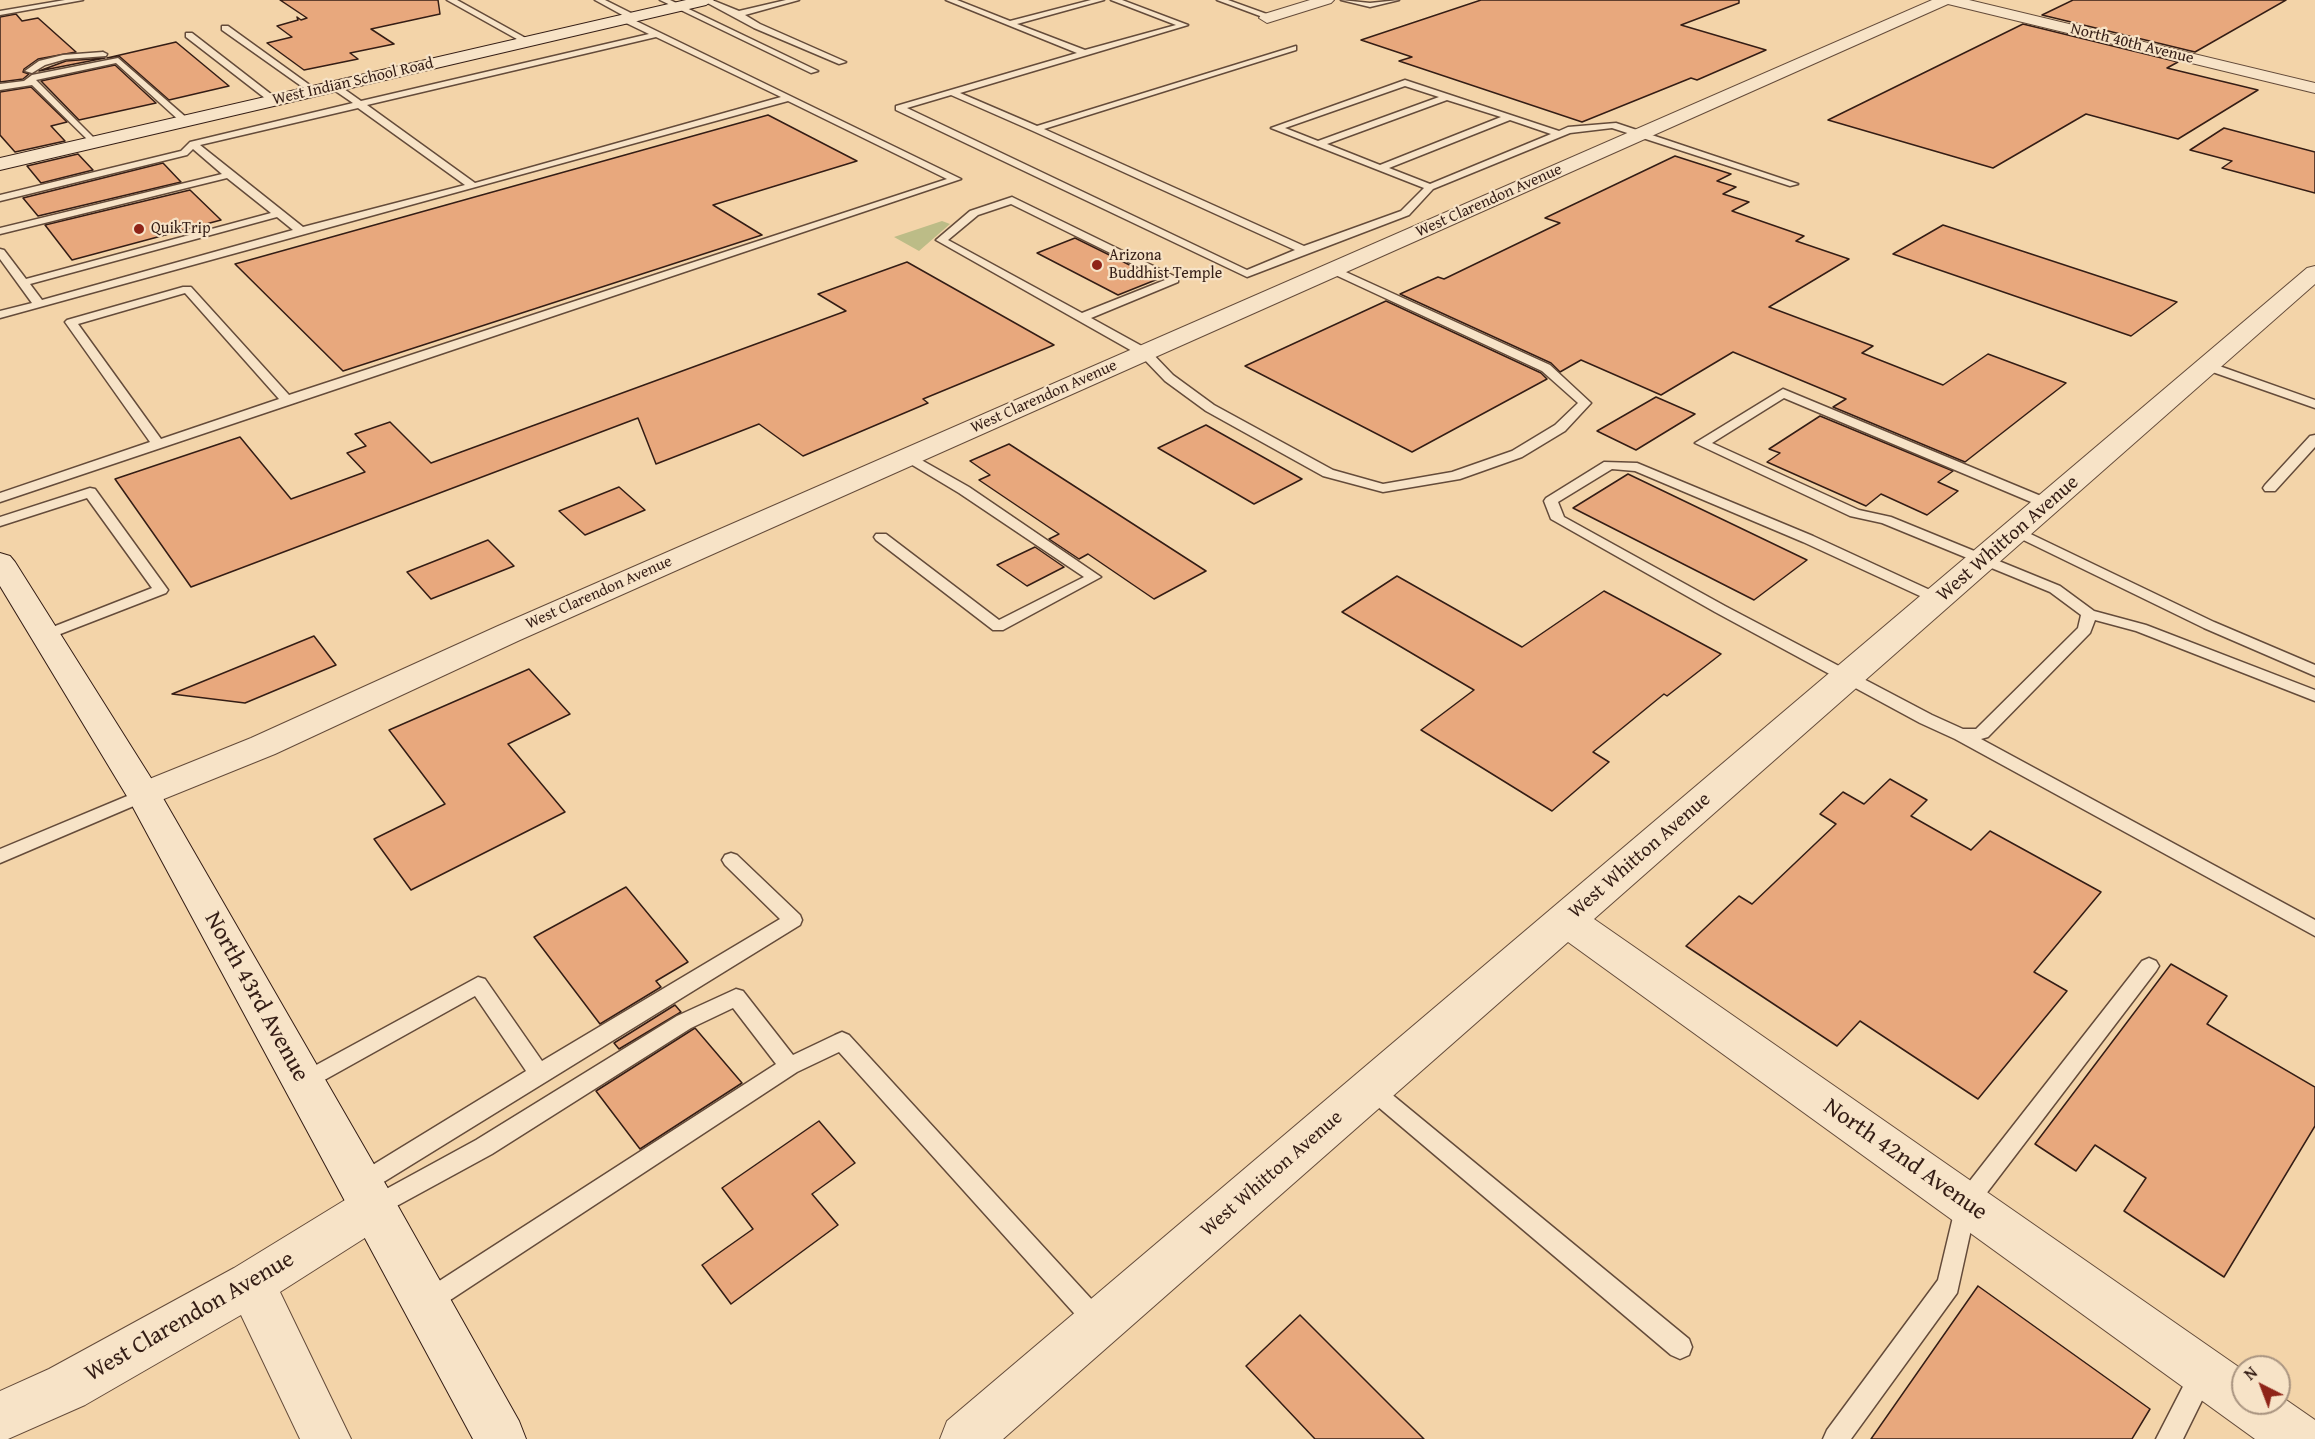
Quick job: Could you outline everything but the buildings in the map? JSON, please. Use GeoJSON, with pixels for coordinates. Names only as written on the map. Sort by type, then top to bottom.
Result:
{"type":"FeatureCollection","features":[{"type":"Feature","properties":{"kind":"street","name":"West Indian School Road"},"geometry":{"type":"LineString","coordinates":[[0,164],[88,136],[184,121],[629,18],[671,3],[706,0]]}},
{"type":"Feature","properties":{"kind":"street"},"geometry":{"type":"LineString","coordinates":[[1269,18],[1326,0]]}},
{"type":"Feature","properties":{"kind":"street","name":"West Clarendon Avenue"},"geometry":{"type":"LineString","coordinates":[[144,795],[263,746],[509,633],[1945,0]]}},
{"type":"Feature","properties":{"kind":"street","name":"North 40th Avenue"},"geometry":{"type":"LineString","coordinates":[[1950,0],[2315,88]]}},
{"type":"Feature","properties":{"kind":"street"},"geometry":{"type":"LineString","coordinates":[[0,148],[88,136]]}},
{"type":"Feature","properties":{"kind":"street","name":"West Whitton Avenue"},"geometry":{"type":"LineString","coordinates":[[965,1439],[2315,273]]}},
{"type":"Feature","properties":{"kind":"street","name":"North 43rd Avenue"},"geometry":{"type":"LineString","coordinates":[[0,562],[144,795],[501,1439]]}},
{"type":"Feature","properties":{"kind":"street","name":"North 42nd Avenue"},"geometry":{"type":"LineString","coordinates":[[1566,920],[2231,1392]]}},
{"type":"Feature","properties":{"kind":"street","name":"West Clarendon Avenue"},"geometry":{"type":"LineString","coordinates":[[0,1417],[67,1387],[251,1284],[368,1196]]}},
{"type":"Feature","properties":{"kind":"street"},"geometry":{"type":"LineString","coordinates":[[251,1284],[326,1439]]}},
{"type":"Feature","properties":{"kind":"street"},"geometry":{"type":"LineString","coordinates":[[2264,1415],[2298,1439]]}},
{"type":"Feature","properties":{"kind":"lane"},"geometry":{"type":"LineString","coordinates":[[0,12],[35,3],[79,0]]}},
{"type":"Feature","properties":{"kind":"lane"},"geometry":{"type":"LineString","coordinates":[[451,0],[527,41]]}},
{"type":"Feature","properties":{"kind":"lane"},"geometry":{"type":"LineString","coordinates":[[0,498],[287,400],[956,179],[657,34],[599,0]]}},
{"type":"Feature","properties":{"kind":"lane"},"geometry":{"type":"LineString","coordinates":[[706,0],[738,14],[757,26],[842,62]]}},
{"type":"Feature","properties":{"kind":"lane"},"geometry":{"type":"LineString","coordinates":[[738,14],[795,0]]}},
{"type":"Feature","properties":{"kind":"lane"},"geometry":{"type":"LineString","coordinates":[[950,0],[1085,53]]}},
{"type":"Feature","properties":{"kind":"lane"},"geometry":{"type":"LineString","coordinates":[[1074,0],[1085,4]]}},
{"type":"Feature","properties":{"kind":"lane"},"geometry":{"type":"LineString","coordinates":[[1011,23],[1100,0]]}},
{"type":"Feature","properties":{"kind":"lane"},"geometry":{"type":"LineString","coordinates":[[1115,0],[1184,25],[899,108],[1247,274],[1304,250],[1405,213],[1430,187],[1568,130],[1613,125],[1794,184]]}},
{"type":"Feature","properties":{"kind":"lane"},"geometry":{"type":"LineString","coordinates":[[1221,0],[1269,18]]}},
{"type":"Feature","properties":{"kind":"lane"},"geometry":{"type":"LineString","coordinates":[[1345,0],[1370,5],[1395,0]]}},
{"type":"Feature","properties":{"kind":"lane"},"geometry":{"type":"LineString","coordinates":[[671,3],[813,71]]}},
{"type":"Feature","properties":{"kind":"lane"},"geometry":{"type":"LineString","coordinates":[[225,28],[314,91]]}},
{"type":"Feature","properties":{"kind":"lane"},"geometry":{"type":"LineString","coordinates":[[0,198],[184,153],[193,144],[657,34]]}},
{"type":"Feature","properties":{"kind":"lane"},"geometry":{"type":"LineString","coordinates":[[189,35],[273,100]]}},
{"type":"Feature","properties":{"kind":"lane"},"geometry":{"type":"LineString","coordinates":[[1036,129],[1293,48]]}},
{"type":"Feature","properties":{"kind":"lane"},"geometry":{"type":"LineString","coordinates":[[0,78],[118,60],[184,121]]}},
{"type":"Feature","properties":{"kind":"lane"},"geometry":{"type":"LineString","coordinates":[[0,87],[25,75]]}},
{"type":"Feature","properties":{"kind":"lane"},"geometry":{"type":"LineString","coordinates":[[25,75],[88,136]]}},
{"type":"Feature","properties":{"kind":"lane"},"geometry":{"type":"LineString","coordinates":[[1430,187],[1276,128],[1405,83],[1560,134]]}},
{"type":"Feature","properties":{"kind":"lane"},"geometry":{"type":"LineString","coordinates":[[334,86],[473,186]]}},
{"type":"Feature","properties":{"kind":"lane"},"geometry":{"type":"LineString","coordinates":[[953,93],[1304,250]]}},
{"type":"Feature","properties":{"kind":"lane"},"geometry":{"type":"LineString","coordinates":[[1319,144],[1447,97]]}},
{"type":"Feature","properties":{"kind":"lane"},"geometry":{"type":"LineString","coordinates":[[0,315],[789,98]]}},
{"type":"Feature","properties":{"kind":"lane"},"geometry":{"type":"LineString","coordinates":[[1380,168],[1510,117]]}},
{"type":"Feature","properties":{"kind":"lane"},"geometry":{"type":"LineString","coordinates":[[193,144],[301,231]]}},
{"type":"Feature","properties":{"kind":"lane"},"geometry":{"type":"LineString","coordinates":[[0,231],[229,175]]}},
{"type":"Feature","properties":{"kind":"lane"},"geometry":{"type":"LineString","coordinates":[[1082,318],[1174,280],[1012,200],[974,213],[941,240],[1145,353],[1169,378],[1210,408],[1328,473],[1383,488],[1455,476],[1517,454],[1560,428],[1585,403],[1546,368],[1334,270]]}},
{"type":"Feature","properties":{"kind":"lane"},"geometry":{"type":"LineString","coordinates":[[23,283],[278,214]]}},
{"type":"Feature","properties":{"kind":"lane"},"geometry":{"type":"LineString","coordinates":[[0,252],[39,304]]}},
{"type":"Feature","properties":{"kind":"lane"},"geometry":{"type":"LineString","coordinates":[[176,266],[187,277],[188,289],[287,400]]}},
{"type":"Feature","properties":{"kind":"lane"},"geometry":{"type":"LineString","coordinates":[[158,444],[71,322],[188,289]]}},
{"type":"Feature","properties":{"kind":"lane"},"geometry":{"type":"LineString","coordinates":[[2208,366],[2315,404]]}},
{"type":"Feature","properties":{"kind":"lane"},"geometry":{"type":"LineString","coordinates":[[2048,504],[1783,393],[1701,444],[1855,513],[1886,520],[2055,589],[2089,614],[2140,628],[2315,696]]}},
{"type":"Feature","properties":{"kind":"lane"},"geometry":{"type":"LineString","coordinates":[[2270,488],[2315,439]]}},
{"type":"Feature","properties":{"kind":"lane"},"geometry":{"type":"LineString","coordinates":[[881,537],[998,627],[1095,577],[964,490],[909,457]]}},
{"type":"Feature","properties":{"kind":"lane"},"geometry":{"type":"LineString","coordinates":[[1938,599],[1808,539],[1637,467],[1609,465],[1551,501],[1558,519],[1926,719],[1961,735],[2315,929]]}},
{"type":"Feature","properties":{"kind":"lane"},"geometry":{"type":"LineString","coordinates":[[0,522],[90,492],[161,590],[45,635]]}},
{"type":"Feature","properties":{"kind":"lane"},"geometry":{"type":"LineString","coordinates":[[2016,531],[2209,625],[2315,671]]}},
{"type":"Feature","properties":{"kind":"lane"},"geometry":{"type":"LineString","coordinates":[[1961,735],[1982,733],[2085,630],[2089,614]]}},
{"type":"Feature","properties":{"kind":"lane"},"geometry":{"type":"LineString","coordinates":[[0,856],[144,795]]}},
{"type":"Feature","properties":{"kind":"lane"},"geometry":{"type":"LineString","coordinates":[[368,1196],[539,1074],[793,920],[731,860]]}},
{"type":"Feature","properties":{"kind":"lane"},"geometry":{"type":"LineString","coordinates":[[1836,1439],[1949,1285],[1965,1203],[2149,966]]}},
{"type":"Feature","properties":{"kind":"lane"},"geometry":{"type":"LineString","coordinates":[[303,1082],[478,986],[539,1074]]}},
{"type":"Feature","properties":{"kind":"lane"},"geometry":{"type":"LineString","coordinates":[[368,1196],[484,1147],[684,1023],[736,997],[790,1066]]}},
{"type":"Feature","properties":{"kind":"lane"},"geometry":{"type":"LineString","coordinates":[[426,1302],[790,1066],[842,1041],[1099,1324]]}},
{"type":"Feature","properties":{"kind":"lane"},"geometry":{"type":"LineString","coordinates":[[1371,1089],[1680,1347]]}},
{"type":"Feature","properties":{"kind":"lane"},"geometry":{"type":"LineString","coordinates":[[2169,1439],[2204,1373]]}},
{"type":"Feature","properties":{"kind":"green space"},"geometry":{"type":"Polygon","coordinates":[[[942,221],[950,224],[919,251],[894,237],[942,221]]]}},
{"type":"Feature","properties":{"kind":"place","name":"QuikTrip"},"geometry":{"type":"Point","coordinates":[139,229]}},
{"type":"Feature","properties":{"kind":"place","name":"Arizona Buddhist Temple"},"geometry":{"type":"Point","coordinates":[1097,265]}}]}
